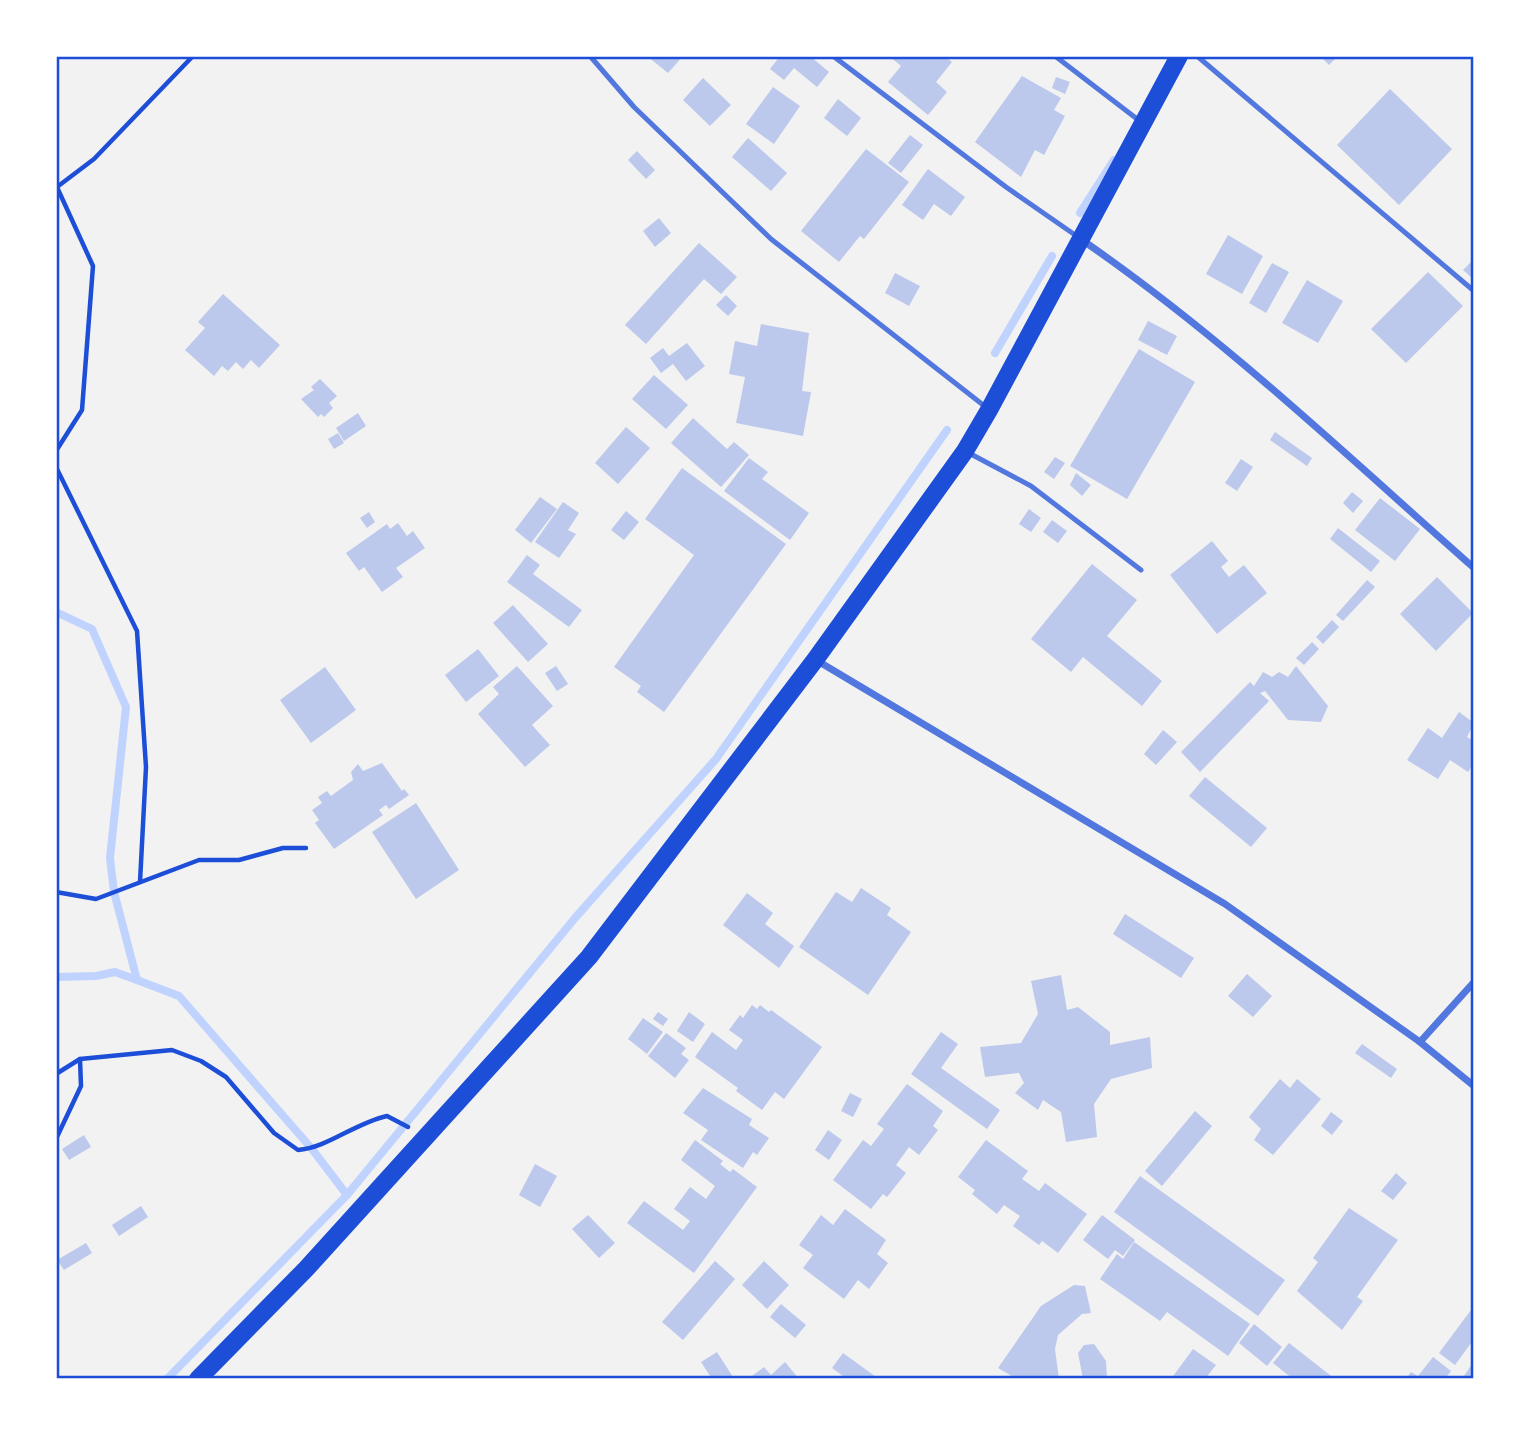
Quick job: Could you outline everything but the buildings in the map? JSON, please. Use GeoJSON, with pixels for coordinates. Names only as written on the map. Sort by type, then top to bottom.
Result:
{"type":"FeatureCollection","features":[{"type":"Feature","properties":{"kind":"main road"},"geometry":{"type":"LineString","coordinates":[[198,1379],[306,1269],[589,957],[815,660],[965,451],[1082,240],[1179,56]]}},
{"type":"Feature","properties":{"kind":"street"},"geometry":{"type":"LineString","coordinates":[[1082,240],[1138,279],[1248,365],[1474,568]]}},
{"type":"Feature","properties":{"kind":"street"},"geometry":{"type":"LineString","coordinates":[[815,660],[1226,904],[1420,1042],[1474,1086]]}},
{"type":"Feature","properties":{"kind":"street"},"geometry":{"type":"LineString","coordinates":[[1420,1042],[1474,982]]}},
{"type":"Feature","properties":{"kind":"lane"},"geometry":{"type":"LineString","coordinates":[[590,56],[634,107],[771,239],[989,410]]}},
{"type":"Feature","properties":{"kind":"lane"},"geometry":{"type":"LineString","coordinates":[[833,56],[1006,187],[1082,240]]}},
{"type":"Feature","properties":{"kind":"lane"},"geometry":{"type":"LineString","coordinates":[[1055,56],[1142,123]]}},
{"type":"Feature","properties":{"kind":"lane"},"geometry":{"type":"LineString","coordinates":[[1197,56],[1474,290]]}},
{"type":"Feature","properties":{"kind":"lane"},"geometry":{"type":"LineString","coordinates":[[965,451],[1031,486],[1141,570]]}},
{"type":"Feature","properties":{"kind":"path"},"geometry":{"type":"LineString","coordinates":[[56,451],[82,410],[93,266],[57,186],[94,159],[193,56]]}},
{"type":"Feature","properties":{"kind":"path"},"geometry":{"type":"LineString","coordinates":[[56,467],[137,631],[146,767],[140,883]]}},
{"type":"Feature","properties":{"kind":"path"},"geometry":{"type":"LineString","coordinates":[[56,892],[96,899],[200,860],[239,860],[282,848],[306,848]]}},
{"type":"Feature","properties":{"kind":"path"},"geometry":{"type":"LineString","coordinates":[[56,1074],[80,1059],[172,1050],[201,1061],[226,1077],[274,1133],[298,1150],[312,1149],[364,1121],[387,1116],[422,1138]]}},
{"type":"Feature","properties":{"kind":"path"},"geometry":{"type":"LineString","coordinates":[[56,1139],[81,1086],[80,1059]]}},
{"type":"Feature","properties":{"kind":"waterway"},"geometry":{"type":"LineString","coordinates":[[1080,213],[1114,160]]}},
{"type":"Feature","properties":{"kind":"waterway"},"geometry":{"type":"LineString","coordinates":[[995,353],[1052,256]]}},
{"type":"Feature","properties":{"kind":"waterway"},"geometry":{"type":"LineString","coordinates":[[56,612],[92,629],[126,707],[110,858],[114,892],[137,980],[179,996],[312,1149],[347,1195],[575,918],[716,759],[947,430]]}},
{"type":"Feature","properties":{"kind":"waterway"},"geometry":{"type":"LineString","coordinates":[[56,977],[96,976],[115,972],[137,980]]}},
{"type":"Feature","properties":{"kind":"waterway"},"geometry":{"type":"LineString","coordinates":[[167,1379],[347,1195]]}}]}
